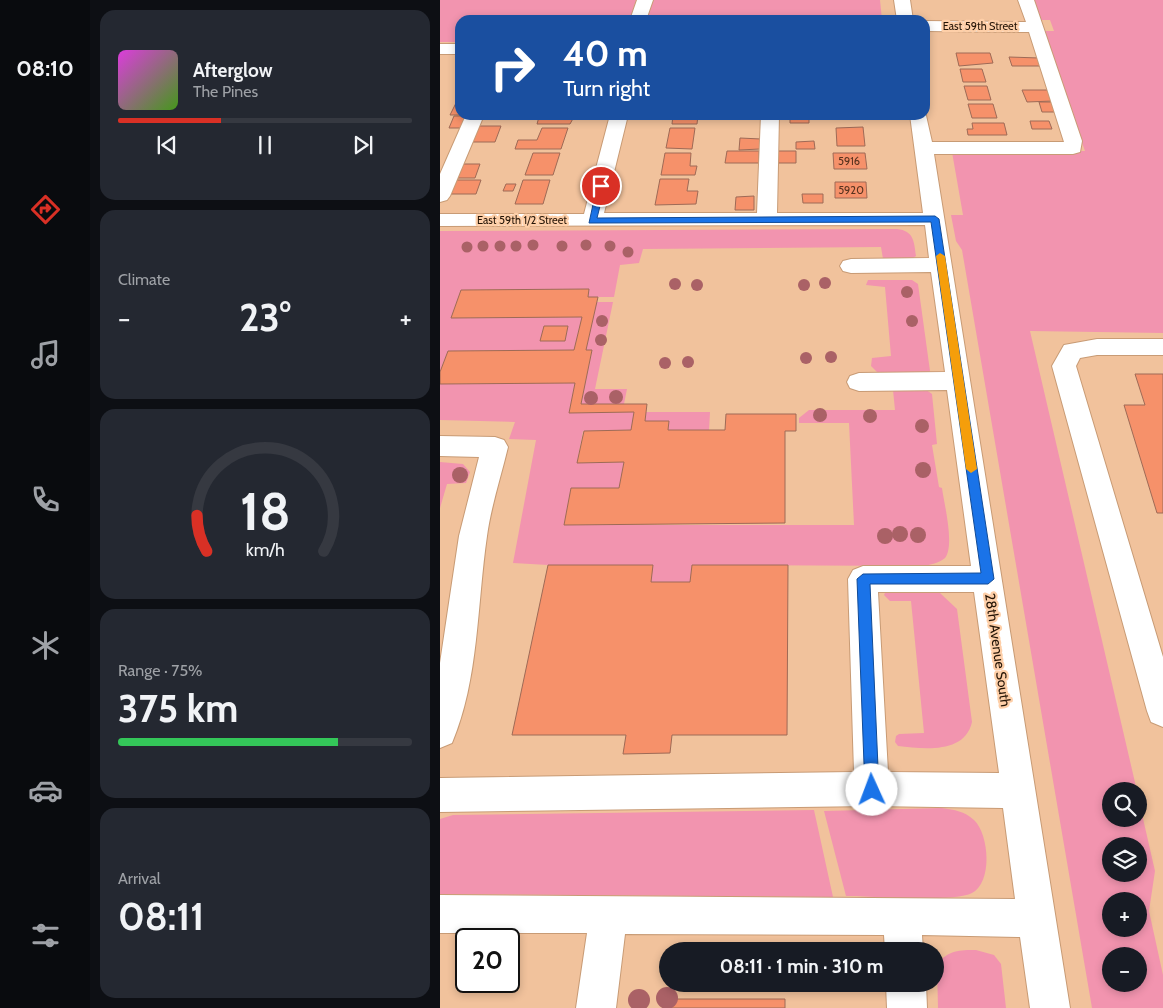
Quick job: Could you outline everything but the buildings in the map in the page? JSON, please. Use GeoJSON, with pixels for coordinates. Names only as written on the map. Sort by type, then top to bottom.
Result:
{"type":"FeatureCollection","features":[{"type":"Feature","properties":{"kind":"street"},"geometry":{"type":"LineString","coordinates":[[640,15],[645,0]]}},
{"type":"Feature","properties":{"kind":"street"},"geometry":{"type":"LineString","coordinates":[[902,0],[904,15]]}},
{"type":"Feature","properties":{"kind":"street"},"geometry":{"type":"LineString","coordinates":[[924,148],[1073,148],[1073,141],[1026,0]]}},
{"type":"Feature","properties":{"kind":"street","name":"East 59th Street"},"geometry":{"type":"LineString","coordinates":[[930,26],[1035,27]]}},
{"type":"Feature","properties":{"kind":"street"},"geometry":{"type":"LineString","coordinates":[[440,49],[455,49]]}},
{"type":"Feature","properties":{"kind":"street"},"geometry":{"type":"LineString","coordinates":[[440,196],[473,120]]}},
{"type":"Feature","properties":{"kind":"street"},"geometry":{"type":"LineString","coordinates":[[592,221],[618,120]]}},
{"type":"Feature","properties":{"kind":"street"},"geometry":{"type":"LineString","coordinates":[[767,220],[770,120]]}},
{"type":"Feature","properties":{"kind":"street","name":"28th Avenue South"},"geometry":{"type":"LineString","coordinates":[[920,120],[1050,1008]]}},
{"type":"Feature","properties":{"kind":"street","name":"East 59th 1/2 Street"},"geometry":{"type":"LineString","coordinates":[[440,220],[935,219]]}},
{"type":"Feature","properties":{"kind":"street"},"geometry":{"type":"LineString","coordinates":[[851,266],[942,266]]}},
{"type":"Feature","properties":{"kind":"street"},"geometry":{"type":"LineString","coordinates":[[1163,347],[1097,346],[1072,351],[1064,366],[1163,711]]}},
{"type":"Feature","properties":{"kind":"street"},"geometry":{"type":"LineString","coordinates":[[859,382],[958,381]]}},
{"type":"Feature","properties":{"kind":"street"},"geometry":{"type":"LineString","coordinates":[[440,446],[495,447],[474,534],[468,591],[452,689],[440,732]]}},
{"type":"Feature","properties":{"kind":"street"},"geometry":{"type":"LineString","coordinates":[[872,790],[863,579],[988,579]]}},
{"type":"Feature","properties":{"kind":"street"},"geometry":{"type":"LineString","coordinates":[[440,795],[872,790],[1019,791]]}},
{"type":"Feature","properties":{"kind":"street"},"geometry":{"type":"LineString","coordinates":[[440,914],[609,915],[902,934],[1037,918]]}},
{"type":"Feature","properties":{"kind":"street"},"geometry":{"type":"LineString","coordinates":[[596,1008],[609,915]]}},
{"type":"Feature","properties":{"kind":"street"},"geometry":{"type":"LineString","coordinates":[[906,992],[907,1008]]}},
{"type":"Feature","properties":{"kind":"shaded area"},"geometry":{"type":"Polygon","coordinates":[[[440,0],[636,0],[632,15],[455,15],[455,42],[440,42],[440,0]]]}},
{"type":"Feature","properties":{"kind":"shaded area"},"geometry":{"type":"Polygon","coordinates":[[[650,0],[880,0],[882,15],[645,15],[650,0]]]}},
{"type":"Feature","properties":{"kind":"shaded area"},"geometry":{"type":"Polygon","coordinates":[[[1031,0],[1163,0],[1163,333],[1030,331],[1135,782],[1102,782],[1102,827],[1145,827],[1155,871],[1149,911],[1163,975],[1163,1008],[1092,1008],[962,250],[956,241],[951,215],[963,215],[952,152],[1085,151],[1042,31],[1054,31],[1050,20],[1038,20],[1031,0]]]}},
{"type":"Feature","properties":{"kind":"shaded area"},"geometry":{"type":"Polygon","coordinates":[[[897,229],[910,234],[914,241],[916,256],[913,258],[883,259],[881,247],[643,249],[639,263],[620,265],[614,297],[588,297],[589,289],[461,290],[451,318],[582,317],[574,350],[448,351],[440,372],[440,231],[897,229]],[[544,326],[541,341],[565,341],[568,326],[544,326]]]}},
{"type":"Feature","properties":{"kind":"shaded area"},"geometry":{"type":"Polygon","coordinates":[[[868,280],[912,280],[918,284],[930,371],[927,375],[879,374],[871,366],[872,358],[891,356],[885,287],[866,285],[868,280]]]}},
{"type":"Feature","properties":{"kind":"shaded area"},"geometry":{"type":"Polygon","coordinates":[[[596,302],[613,302],[595,389],[627,389],[624,404],[581,404],[592,351],[586,350],[596,302]]]}},
{"type":"Feature","properties":{"kind":"shaded area"},"geometry":{"type":"Polygon","coordinates":[[[575,383],[569,413],[634,412],[631,430],[583,431],[577,463],[624,462],[619,488],[571,489],[564,525],[854,525],[849,423],[799,423],[799,418],[809,410],[895,410],[893,390],[925,389],[932,394],[937,444],[932,445],[946,514],[949,535],[948,552],[945,558],[940,561],[923,566],[692,565],[690,582],[651,582],[548,565],[513,563],[536,440],[509,439],[515,422],[440,420],[440,384],[575,383]]]}},
{"type":"Feature","properties":{"kind":"shaded area"},"geometry":{"type":"Polygon","coordinates":[[[646,412],[710,412],[709,430],[668,430],[669,421],[645,421],[646,412]]]}},
{"type":"Feature","properties":{"kind":"shaded area"},"geometry":{"type":"Polygon","coordinates":[[[440,462],[463,464],[470,472],[466,483],[447,484],[440,508],[440,462]]]}},
{"type":"Feature","properties":{"kind":"shaded area"},"geometry":{"type":"Polygon","coordinates":[[[928,590],[940,593],[957,609],[972,722],[968,732],[961,740],[952,744],[931,748],[898,746],[895,742],[896,736],[899,734],[924,733],[911,601],[890,601],[884,595],[886,591],[928,590]]]}},
{"type":"Feature","properties":{"kind":"shaded area"},"geometry":{"type":"Polygon","coordinates":[[[942,808],[955,810],[967,815],[979,827],[985,846],[986,869],[979,887],[972,893],[948,898],[846,896],[824,811],[942,808]]]}},
{"type":"Feature","properties":{"kind":"shaded area"},"geometry":{"type":"Polygon","coordinates":[[[814,810],[833,897],[440,894],[440,819],[453,815],[814,810]]]}},
{"type":"Feature","properties":{"kind":"shaded area"},"geometry":{"type":"Polygon","coordinates":[[[976,950],[994,955],[1001,964],[1006,1008],[938,1008],[938,992],[944,992],[944,957],[950,953],[976,950]]]}},
{"type":"Feature","properties":{"kind":"slow traffic"},"geometry":{"type":"LineString","coordinates":[[940,256],[971,469]]}},
{"type":"Feature","properties":{"kind":"route"},"geometry":{"type":"LineString","coordinates":[[601,186],[592,221],[935,219],[988,579],[863,579],[872,790]]}}]}
